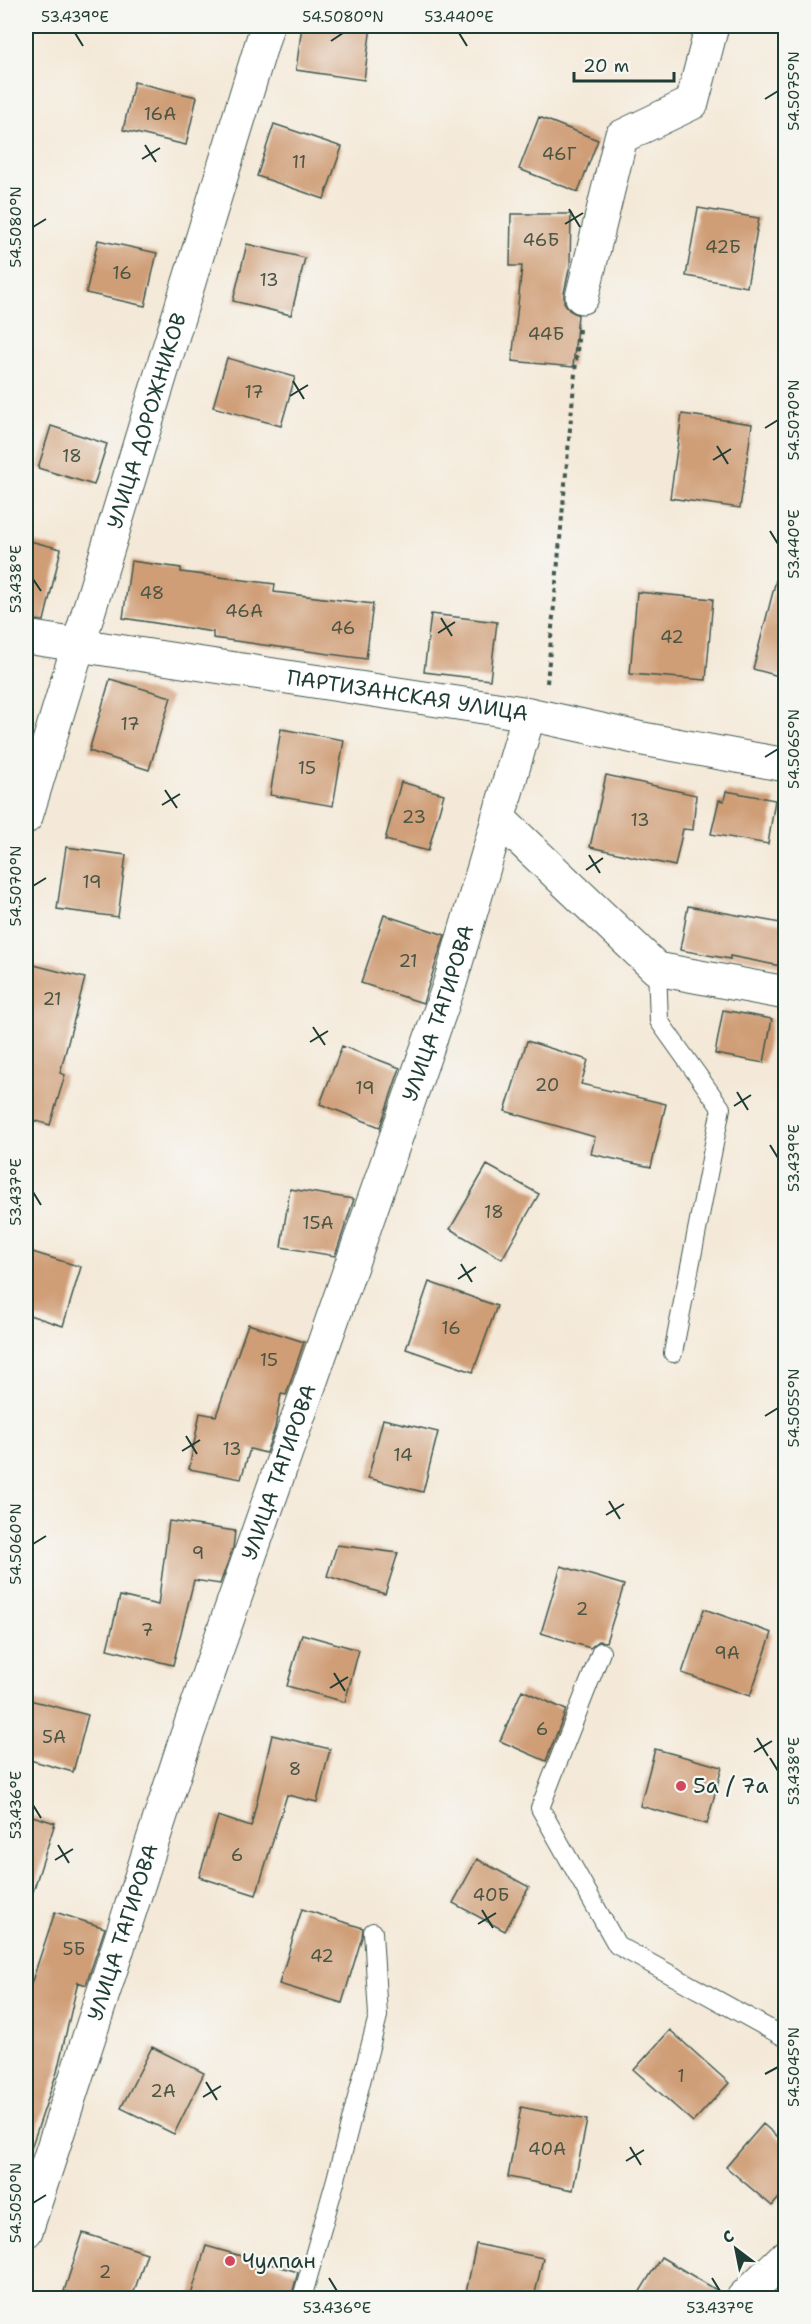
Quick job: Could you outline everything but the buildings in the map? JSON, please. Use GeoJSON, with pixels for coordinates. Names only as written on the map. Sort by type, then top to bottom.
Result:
{"type":"FeatureCollection","features":[{"type":"Feature","properties":{"kind":"street","name":"УЛИЦА ДОРОЖНИКОВ"},"geometry":{"type":"LineString","coordinates":[[26,817],[267,26]]}},
{"type":"Feature","properties":{"kind":"street"},"geometry":{"type":"LineString","coordinates":[[582,297],[621,137],[692,103],[712,26]]}},
{"type":"Feature","properties":{"kind":"street","name":"ПАРТИЗАНСКАЯ УЛИЦА"},"geometry":{"type":"LineString","coordinates":[[26,637],[536,715],[643,739],[786,765]]}},
{"type":"Feature","properties":{"kind":"street","name":"УЛИЦА ТАГИРОВА"},"geometry":{"type":"LineString","coordinates":[[26,2231],[186,1738],[450,983],[498,818],[536,715]]}},
{"type":"Feature","properties":{"kind":"street"},"geometry":{"type":"LineString","coordinates":[[498,818],[657,969],[786,993]]}},
{"type":"Feature","properties":{"kind":"street"},"geometry":{"type":"LineString","coordinates":[[743,2298],[786,2256]]}},
{"type":"Feature","properties":{"kind":"lane"},"geometry":{"type":"LineString","coordinates":[[657,969],[658,1021],[721,1108],[673,1353]]}},
{"type":"Feature","properties":{"kind":"lane"},"geometry":{"type":"LineString","coordinates":[[601,1652],[540,1808],[617,1945],[786,2038]]}},
{"type":"Feature","properties":{"kind":"lane"},"geometry":{"type":"LineString","coordinates":[[302,2298],[336,2179],[378,2016],[373,1932]]}},
{"type":"Feature","properties":{"kind":"path"},"geometry":{"type":"LineString","coordinates":[[536,715],[582,297]]}},
{"type":"Feature","properties":{"kind":"place","name":"5а / 7а"},"geometry":{"type":"Point","coordinates":[681,1786]}},
{"type":"Feature","properties":{"kind":"place","name":"Чулпан"},"geometry":{"type":"Point","coordinates":[230,2261]}}]}
